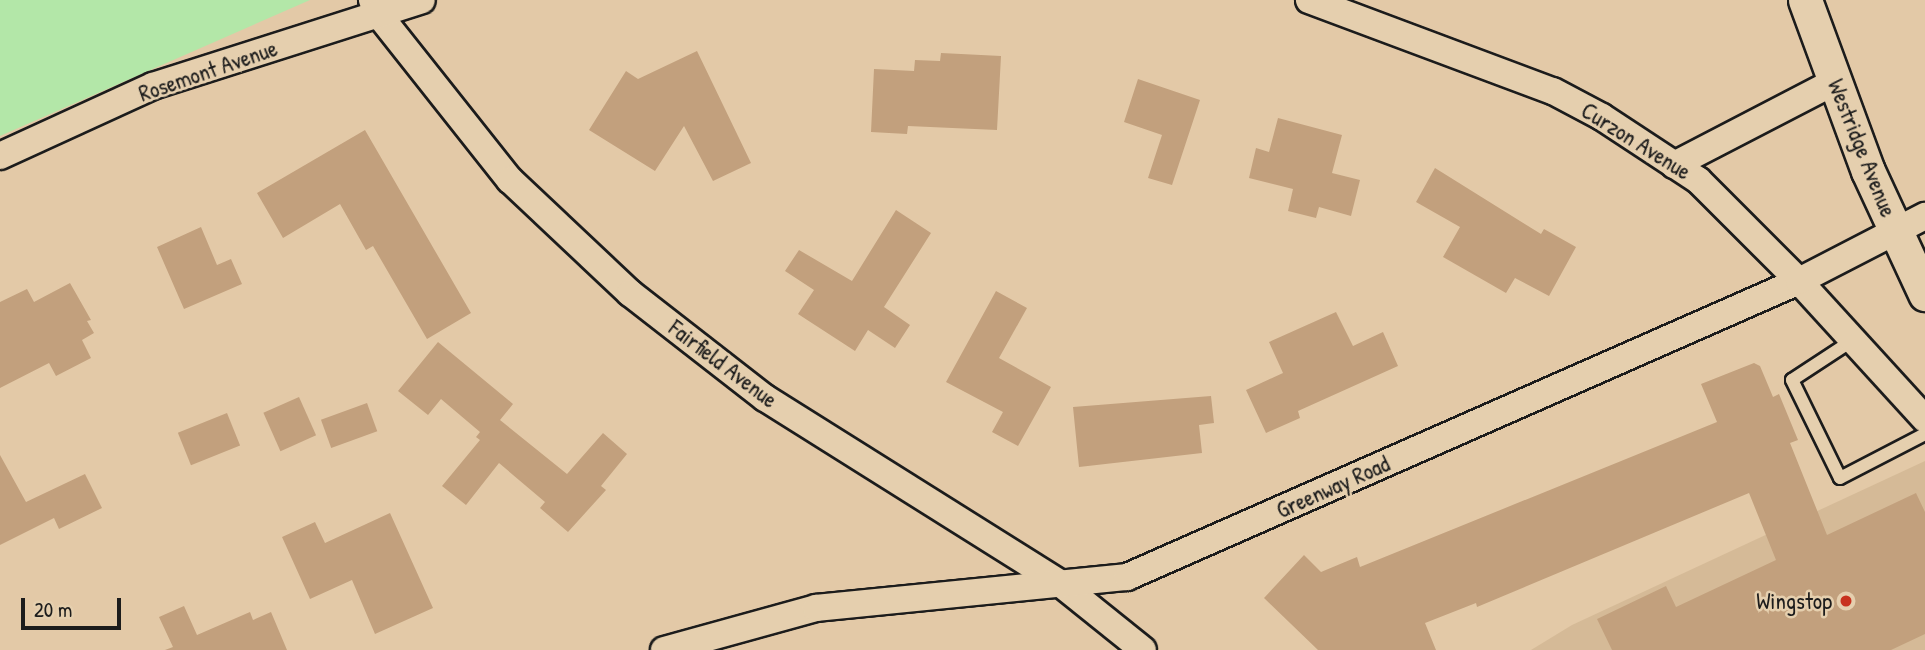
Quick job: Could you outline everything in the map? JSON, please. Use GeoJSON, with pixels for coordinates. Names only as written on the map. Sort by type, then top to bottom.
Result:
{"type":"FeatureCollection","features":[{"type":"Feature","properties":{"kind":"street","name":"Rosemont Avenue"},"geometry":{"type":"LineString","coordinates":[[0,156],[153,86],[376,8],[422,0]]}},
{"type":"Feature","properties":{"kind":"street","name":"Curzon Avenue"},"geometry":{"type":"LineString","coordinates":[[1309,0],[1553,91],[1602,117],[1698,180],[1800,281]]}},
{"type":"Feature","properties":{"kind":"street","name":"Westridge Avenue"},"geometry":{"type":"LineString","coordinates":[[1805,0],[1834,82],[1925,294]]}},
{"type":"Feature","properties":{"kind":"street","name":"Fairfield Avenue"},"geometry":{"type":"LineString","coordinates":[[376,8],[510,180],[630,292],[765,398],[1061,584],[1143,650]]}},
{"type":"Feature","properties":{"kind":"street"},"geometry":{"type":"LineString","coordinates":[[1674,165],[1834,82]]}},
{"type":"Feature","properties":{"kind":"street"},"geometry":{"type":"LineString","coordinates":[[1925,216],[1800,281],[1925,419]]}},
{"type":"Feature","properties":{"kind":"street","name":"Greenway Road"},"geometry":{"type":"LineString","coordinates":[[664,650],[816,608],[1128,577],[1800,281]]}},
{"type":"Feature","properties":{"kind":"lane"},"geometry":{"type":"LineString","coordinates":[[1853,340],[1792,380],[1840,478],[1925,434]]}},
{"type":"Feature","properties":{"kind":"shaded area"},"geometry":{"type":"Polygon","coordinates":[[[1925,461],[1925,650],[1531,650],[1572,625],[1925,461]]]}},
{"type":"Feature","properties":{"kind":"green space"},"geometry":{"type":"Polygon","coordinates":[[[0,0],[310,0],[0,136],[0,0]]]}},
{"type":"Feature","properties":{"kind":"building"},"geometry":{"type":"Polygon","coordinates":[[[697,51],[751,163],[713,181],[684,126],[655,171],[589,130],[626,71],[638,79],[697,51]]]}},
{"type":"Feature","properties":{"kind":"building"},"geometry":{"type":"Polygon","coordinates":[[[941,53],[1001,56],[997,130],[908,126],[907,134],[871,132],[874,69],[914,71],[915,60],[940,61],[941,53]]]}},
{"type":"Feature","properties":{"kind":"building"},"geometry":{"type":"Polygon","coordinates":[[[1138,79],[1200,100],[1172,185],[1148,178],[1162,135],[1124,122],[1138,79]]]}},
{"type":"Feature","properties":{"kind":"building"},"geometry":{"type":"Polygon","coordinates":[[[1278,118],[1342,135],[1332,173],[1360,180],[1351,216],[1319,207],[1316,218],[1288,211],[1293,189],[1249,178],[1256,148],[1269,152],[1278,118]]]}},
{"type":"Feature","properties":{"kind":"building"},"geometry":{"type":"Polygon","coordinates":[[[365,130],[471,313],[427,339],[373,246],[366,250],[340,204],[283,238],[257,193],[365,130]]]}},
{"type":"Feature","properties":{"kind":"building"},"geometry":{"type":"Polygon","coordinates":[[[1435,168],[1541,234],[1544,229],[1576,247],[1549,296],[1515,278],[1506,293],[1443,257],[1460,227],[1416,202],[1435,168]]]}},
{"type":"Feature","properties":{"kind":"building"},"geometry":{"type":"Polygon","coordinates":[[[896,210],[931,233],[884,307],[910,325],[895,348],[868,330],[855,351],[798,314],[814,290],[785,271],[799,250],[852,281],[896,210]]]}},
{"type":"Feature","properties":{"kind":"building"},"geometry":{"type":"Polygon","coordinates":[[[201,227],[217,265],[231,259],[242,284],[184,309],[157,247],[201,227]]]}},
{"type":"Feature","properties":{"kind":"building"},"geometry":{"type":"Polygon","coordinates":[[[70,283],[91,320],[87,321],[94,333],[82,340],[91,358],[56,376],[49,363],[0,388],[0,302],[27,289],[34,302],[70,283]]]}},
{"type":"Feature","properties":{"kind":"building"},"geometry":{"type":"Polygon","coordinates":[[[996,291],[1027,308],[999,358],[1051,387],[1018,446],[992,432],[1003,412],[946,382],[996,291]]]}},
{"type":"Feature","properties":{"kind":"building"},"geometry":{"type":"Polygon","coordinates":[[[1336,312],[1353,346],[1383,332],[1398,366],[1298,411],[1300,418],[1266,433],[1246,390],[1283,373],[1269,342],[1336,312]]]}},
{"type":"Feature","properties":{"kind":"building"},"geometry":{"type":"Polygon","coordinates":[[[438,342],[513,404],[500,420],[567,474],[603,433],[627,454],[601,486],[606,490],[568,532],[540,508],[545,502],[499,463],[466,505],[442,486],[480,440],[476,437],[480,432],[441,399],[428,415],[398,391],[438,342]]]}},
{"type":"Feature","properties":{"kind":"building"},"geometry":{"type":"Polygon","coordinates":[[[1754,363],[1760,366],[1773,397],[1779,394],[1798,440],[1790,443],[1827,535],[1916,493],[1925,512],[1925,634],[1891,650],[1612,650],[1597,619],[1666,586],[1676,607],[1776,560],[1749,493],[1477,607],[1476,603],[1425,623],[1436,650],[1318,650],[1264,598],[1304,555],[1321,572],[1357,557],[1360,567],[1717,422],[1701,384],[1754,363]]]}},
{"type":"Feature","properties":{"kind":"building"},"geometry":{"type":"Polygon","coordinates":[[[1211,396],[1214,423],[1199,425],[1202,453],[1079,467],[1073,407],[1211,396]]]}},
{"type":"Feature","properties":{"kind":"building"},"geometry":{"type":"Polygon","coordinates":[[[299,397],[316,435],[280,451],[263,413],[299,397]]]}},
{"type":"Feature","properties":{"kind":"building"},"geometry":{"type":"Polygon","coordinates":[[[367,403],[377,431],[331,448],[321,420],[367,403]]]}},
{"type":"Feature","properties":{"kind":"building"},"geometry":{"type":"Polygon","coordinates":[[[227,413],[240,445],[191,465],[178,433],[227,413]]]}},
{"type":"Feature","properties":{"kind":"building"},"geometry":{"type":"Polygon","coordinates":[[[0,455],[26,502],[85,474],[102,508],[59,529],[54,518],[0,545],[0,455]]]}},
{"type":"Feature","properties":{"kind":"building"},"geometry":{"type":"Polygon","coordinates":[[[390,513],[433,608],[375,634],[352,580],[310,599],[282,537],[315,522],[325,543],[390,513]]]}},
{"type":"Feature","properties":{"kind":"building"},"geometry":{"type":"Polygon","coordinates":[[[184,606],[197,635],[250,612],[253,620],[271,612],[287,650],[165,650],[173,647],[159,617],[184,606]]]}},
{"type":"Feature","properties":{"kind":"place","name":"Wingstop"},"geometry":{"type":"Point","coordinates":[1846,601]}}]}
